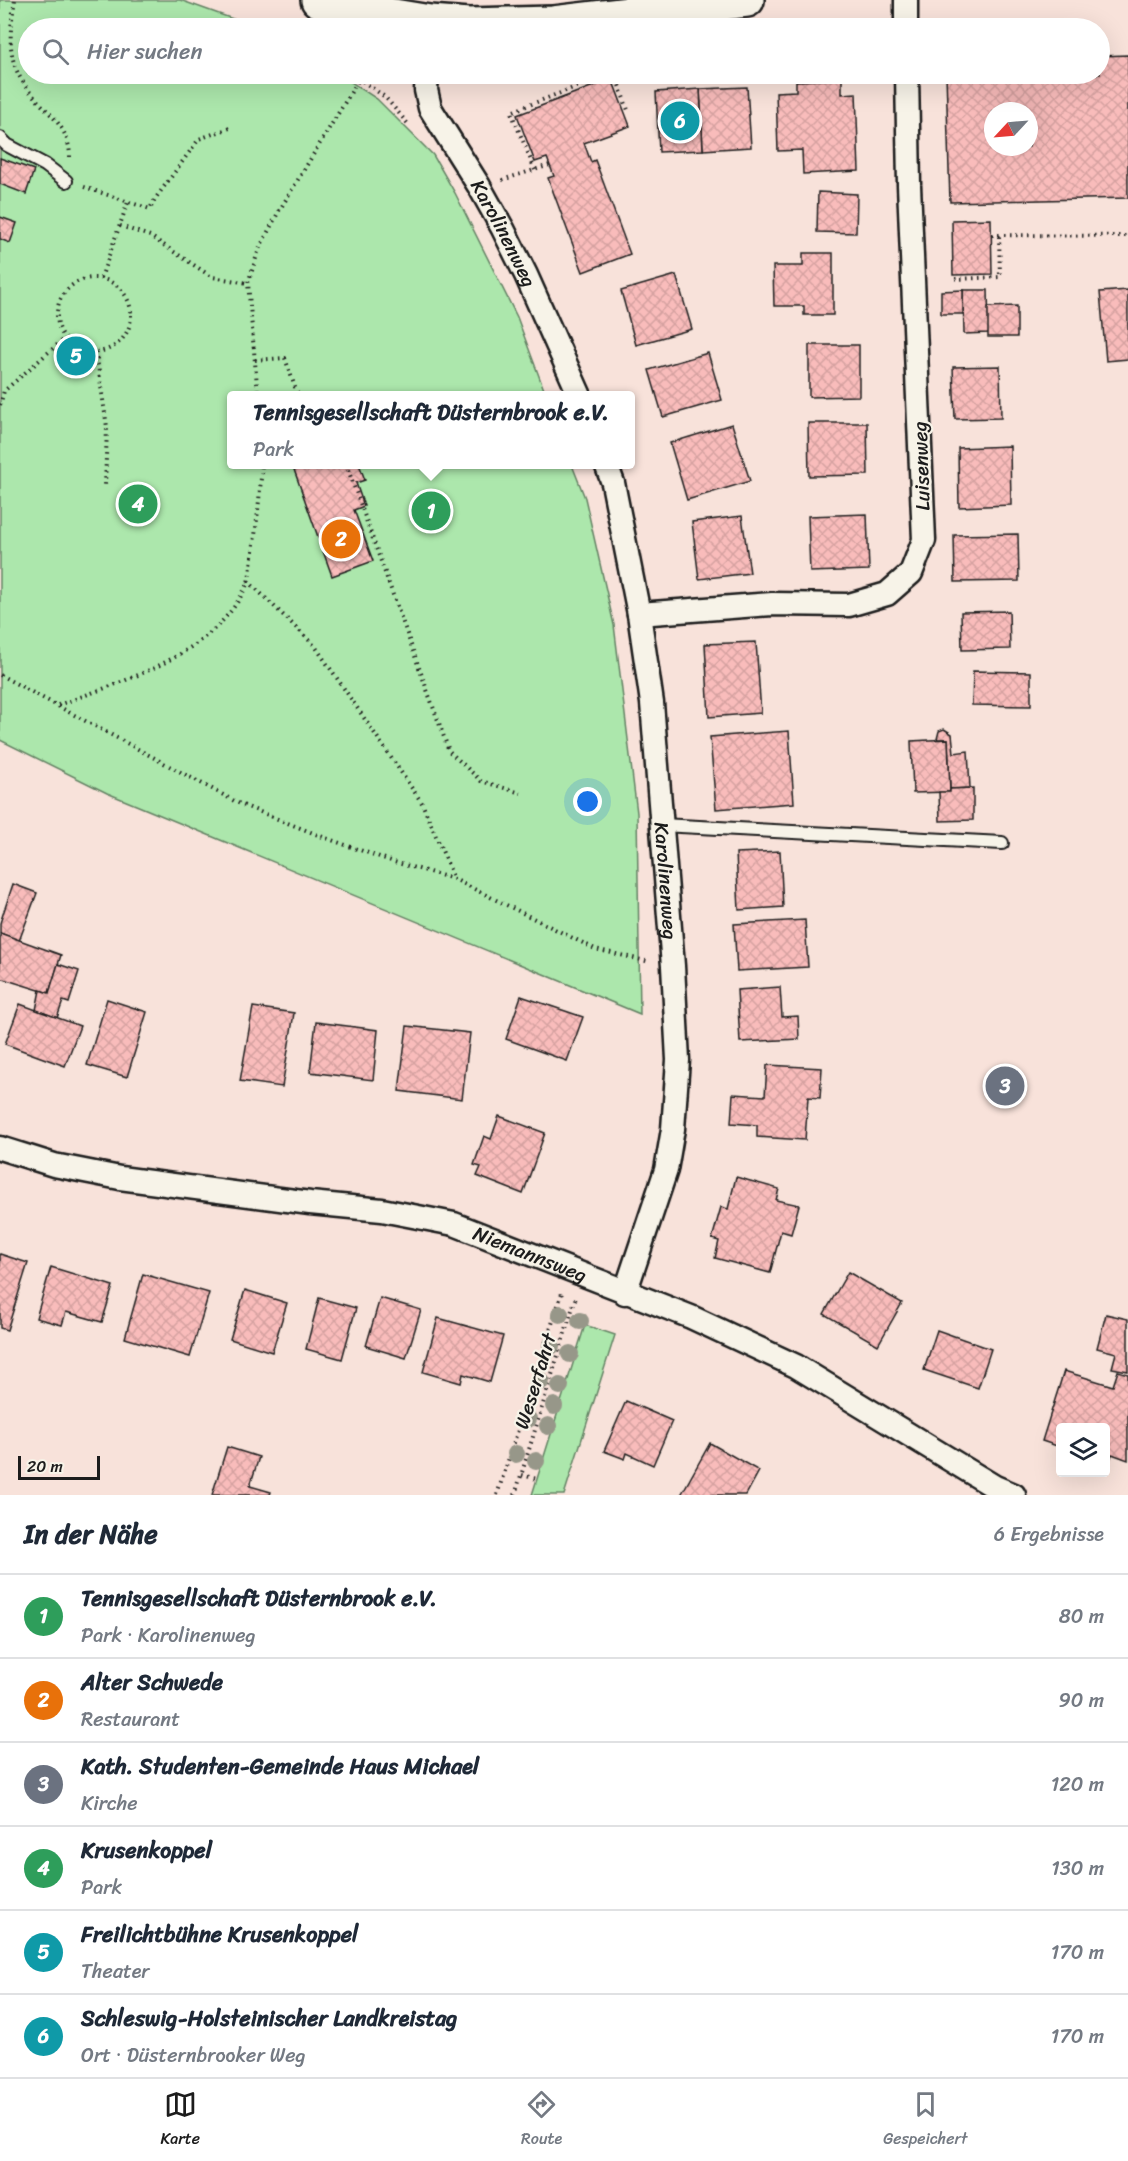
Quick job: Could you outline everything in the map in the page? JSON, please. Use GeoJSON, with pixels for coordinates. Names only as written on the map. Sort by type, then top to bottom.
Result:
{"type":"FeatureCollection","features":[{"type":"Feature","properties":{"kind":"street"},"geometry":{"type":"LineString","coordinates":[[318,0],[339,7],[394,18]]}},
{"type":"Feature","properties":{"kind":"street"},"geometry":{"type":"LineString","coordinates":[[595,18],[747,0]]}},
{"type":"Feature","properties":{"kind":"street"},"geometry":{"type":"LineString","coordinates":[[906,0],[906,18]]}},
{"type":"Feature","properties":{"kind":"street","name":"Karolinenweg"},"geometry":{"type":"LineString","coordinates":[[427,84],[427,98],[443,130],[479,186],[526,275],[578,391]]}},
{"type":"Feature","properties":{"kind":"street","name":"Luisenweg"},"geometry":{"type":"LineString","coordinates":[[639,614],[772,604],[849,605],[887,594],[911,573],[924,540],[909,185],[907,84]]}},
{"type":"Feature","properties":{"kind":"street","name":"Karolinenweg"},"geometry":{"type":"LineString","coordinates":[[608,469],[613,483],[639,614],[652,703],[673,966],[678,1060],[673,1129],[666,1170],[625,1293]]}},
{"type":"Feature","properties":{"kind":"street","name":"Niemannsweg"},"geometry":{"type":"LineString","coordinates":[[0,1148],[54,1166],[120,1178],[382,1210],[454,1224],[576,1274],[691,1317],[796,1366],[995,1487],[1014,1495]]}},
{"type":"Feature","properties":{"kind":"lane"},"geometry":{"type":"LineString","coordinates":[[0,138],[7,145],[45,165],[66,181]]}},
{"type":"Feature","properties":{"kind":"lane"},"geometry":{"type":"LineString","coordinates":[[661,825],[1002,843]]}},
{"type":"Feature","properties":{"kind":"path"},"geometry":{"type":"LineString","coordinates":[[15,0],[10,25],[12,57],[18,71]]}},
{"type":"Feature","properties":{"kind":"path"},"geometry":{"type":"LineString","coordinates":[[25,84],[61,125],[67,139],[70,169],[66,181],[150,209],[199,139],[230,128]]}},
{"type":"Feature","properties":{"kind":"path"},"geometry":{"type":"LineString","coordinates":[[258,391],[248,283],[259,249],[279,211],[356,84]]}},
{"type":"Feature","properties":{"kind":"path"},"geometry":{"type":"LineString","coordinates":[[366,84],[385,97],[423,142],[443,130]]}},
{"type":"Feature","properties":{"kind":"path"},"geometry":{"type":"LineString","coordinates":[[536,170],[511,112],[584,84]]}},
{"type":"Feature","properties":{"kind":"path"},"geometry":{"type":"LineString","coordinates":[[619,84],[628,110],[625,112]]}},
{"type":"Feature","properties":{"kind":"path"},"geometry":{"type":"LineString","coordinates":[[479,186],[550,165]]}},
{"type":"Feature","properties":{"kind":"path"},"geometry":{"type":"LineString","coordinates":[[101,278],[128,202]]}},
{"type":"Feature","properties":{"kind":"path"},"geometry":{"type":"LineString","coordinates":[[120,226],[150,236],[212,277],[248,283]]}},
{"type":"Feature","properties":{"kind":"path"},"geometry":{"type":"LineString","coordinates":[[992,235],[1128,236]]}},
{"type":"Feature","properties":{"kind":"path"},"geometry":{"type":"LineString","coordinates":[[955,279],[1000,277],[999,235]]}},
{"type":"Feature","properties":{"kind":"path"},"geometry":{"type":"LineString","coordinates":[[88,278],[101,278],[112,282],[122,290],[131,311],[130,323],[126,334],[118,344],[108,350],[96,352],[79,349],[65,338],[59,327],[57,314],[63,296],[76,283],[88,278]]}},
{"type":"Feature","properties":{"kind":"path"},"geometry":{"type":"LineString","coordinates":[[0,405],[4,391],[65,338]]}},
{"type":"Feature","properties":{"kind":"path"},"geometry":{"type":"LineString","coordinates":[[96,352],[107,427],[105,487]]}},
{"type":"Feature","properties":{"kind":"path"},"geometry":{"type":"LineString","coordinates":[[255,360],[285,358],[296,391]]}},
{"type":"Feature","properties":{"kind":"path"},"geometry":{"type":"LineString","coordinates":[[58,705],[144,674],[172,659],[220,623],[235,606],[248,581],[259,510],[262,469]]}},
{"type":"Feature","properties":{"kind":"path"},"geometry":{"type":"LineString","coordinates":[[347,469],[449,751],[481,781],[522,793]]}},
{"type":"Feature","properties":{"kind":"path"},"geometry":{"type":"LineString","coordinates":[[248,581],[315,646],[422,803],[454,879]]}},
{"type":"Feature","properties":{"kind":"path"},"geometry":{"type":"LineString","coordinates":[[0,675],[240,804],[333,841],[454,879],[595,949],[628,959],[673,966]]}},
{"type":"Feature","properties":{"kind":"path"},"geometry":{"type":"LineString","coordinates":[[497,1495],[559,1300],[576,1274]]}},
{"type":"Feature","properties":{"kind":"path","name":"Weserfahrt"},"geometry":{"type":"LineString","coordinates":[[516,1495],[576,1274]]}},
{"type":"Feature","properties":{"kind":"path"},"geometry":{"type":"LineString","coordinates":[[522,1475],[537,1479]]}},
{"type":"Feature","properties":{"kind":"green space"},"geometry":{"type":"Polygon","coordinates":[[[0,0],[180,0],[230,18],[18,18],[18,84],[354,84],[377,99],[433,155],[455,193],[517,317],[545,391],[227,391],[227,469],[574,469],[585,498],[614,625],[637,813],[640,1014],[107,793],[0,740],[0,0]]]}},
{"type":"Feature","properties":{"kind":"green space"},"geometry":{"type":"Polygon","coordinates":[[[585,1325],[615,1335],[564,1495],[532,1495],[585,1325]]]}},
{"type":"Feature","properties":{"kind":"building"},"geometry":{"type":"Polygon","coordinates":[[[1128,55],[1128,198],[950,202],[946,84],[1110,84],[1110,56],[1128,55]]]}},
{"type":"Feature","properties":{"kind":"building"},"geometry":{"type":"Polygon","coordinates":[[[599,84],[614,84],[630,126],[584,143],[591,162],[595,160],[630,254],[583,272],[548,178],[554,176],[547,158],[535,162],[517,115],[599,84]]]}},
{"type":"Feature","properties":{"kind":"building"},"geometry":{"type":"Polygon","coordinates":[[[796,84],[842,84],[842,94],[856,93],[859,171],[803,174],[802,150],[778,151],[776,92],[796,91],[796,84]]]}},
{"type":"Feature","properties":{"kind":"building"},"geometry":{"type":"Polygon","coordinates":[[[747,87],[751,147],[703,150],[700,89],[747,87]]]}},
{"type":"Feature","properties":{"kind":"building"},"geometry":{"type":"Polygon","coordinates":[[[700,89],[703,150],[659,152],[656,92],[700,89]]]}},
{"type":"Feature","properties":{"kind":"building"},"geometry":{"type":"Polygon","coordinates":[[[0,158],[34,170],[26,194],[0,184],[0,158]]]}},
{"type":"Feature","properties":{"kind":"building"},"geometry":{"type":"Polygon","coordinates":[[[818,192],[857,194],[856,233],[817,232],[818,192]]]}},
{"type":"Feature","properties":{"kind":"building"},"geometry":{"type":"Polygon","coordinates":[[[0,217],[17,223],[10,243],[0,239],[0,217]]]}},
{"type":"Feature","properties":{"kind":"building"},"geometry":{"type":"Polygon","coordinates":[[[991,219],[992,274],[953,275],[952,220],[991,219]]]}},
{"type":"Feature","properties":{"kind":"building"},"geometry":{"type":"Polygon","coordinates":[[[803,253],[833,253],[833,315],[804,315],[804,306],[774,306],[773,266],[803,266],[803,253]]]}},
{"type":"Feature","properties":{"kind":"building"},"geometry":{"type":"Polygon","coordinates":[[[676,275],[692,329],[636,345],[621,291],[676,275]]]}},
{"type":"Feature","properties":{"kind":"building"},"geometry":{"type":"Polygon","coordinates":[[[963,290],[988,290],[989,333],[964,334],[963,290]]]}},
{"type":"Feature","properties":{"kind":"building"},"geometry":{"type":"Polygon","coordinates":[[[963,290],[963,314],[941,314],[941,291],[963,290]]]}},
{"type":"Feature","properties":{"kind":"building"},"geometry":{"type":"Polygon","coordinates":[[[1128,290],[1128,359],[1106,361],[1100,292],[1128,290]]]}},
{"type":"Feature","properties":{"kind":"building"},"geometry":{"type":"Polygon","coordinates":[[[1017,306],[1017,337],[988,337],[988,307],[1017,306]]]}},
{"type":"Feature","properties":{"kind":"building"},"geometry":{"type":"Polygon","coordinates":[[[809,345],[859,345],[859,396],[809,397],[809,345]]]}},
{"type":"Feature","properties":{"kind":"building"},"geometry":{"type":"Polygon","coordinates":[[[708,353],[722,400],[663,417],[649,370],[708,353]]]}},
{"type":"Feature","properties":{"kind":"building"},"geometry":{"type":"Polygon","coordinates":[[[1000,366],[1001,418],[955,419],[953,367],[1000,366]]]}},
{"type":"Feature","properties":{"kind":"building"},"geometry":{"type":"Polygon","coordinates":[[[808,423],[867,423],[868,475],[809,476],[808,423]]]}},
{"type":"Feature","properties":{"kind":"building"},"geometry":{"type":"Polygon","coordinates":[[[732,424],[750,481],[687,500],[670,443],[732,424]]]}},
{"type":"Feature","properties":{"kind":"building"},"geometry":{"type":"Polygon","coordinates":[[[1010,446],[1011,505],[959,507],[958,448],[1010,446]]]}},
{"type":"Feature","properties":{"kind":"building"},"geometry":{"type":"Polygon","coordinates":[[[294,469],[361,469],[365,480],[356,483],[364,506],[354,510],[373,561],[332,576],[294,469]]]}},
{"type":"Feature","properties":{"kind":"building"},"geometry":{"type":"Polygon","coordinates":[[[867,514],[869,570],[810,572],[808,516],[867,514]]]}},
{"type":"Feature","properties":{"kind":"building"},"geometry":{"type":"Polygon","coordinates":[[[742,516],[750,573],[699,579],[692,522],[742,516]]]}},
{"type":"Feature","properties":{"kind":"building"},"geometry":{"type":"Polygon","coordinates":[[[1018,534],[1019,581],[955,582],[954,535],[1018,534]]]}},
{"type":"Feature","properties":{"kind":"building"},"geometry":{"type":"Polygon","coordinates":[[[1009,611],[1010,649],[962,650],[961,612],[1009,611]]]}},
{"type":"Feature","properties":{"kind":"building"},"geometry":{"type":"Polygon","coordinates":[[[756,642],[761,713],[709,717],[705,644],[756,642]]]}},
{"type":"Feature","properties":{"kind":"building"},"geometry":{"type":"Polygon","coordinates":[[[973,671],[1031,672],[1031,706],[972,705],[973,671]]]}},
{"type":"Feature","properties":{"kind":"building"},"geometry":{"type":"Polygon","coordinates":[[[944,729],[952,734],[954,753],[968,751],[970,788],[950,789],[948,739],[937,739],[939,731],[944,729]]]}},
{"type":"Feature","properties":{"kind":"building"},"geometry":{"type":"Polygon","coordinates":[[[789,731],[794,803],[716,809],[710,737],[789,731]]]}},
{"type":"Feature","properties":{"kind":"building"},"geometry":{"type":"Polygon","coordinates":[[[948,739],[950,792],[913,793],[911,741],[948,739]]]}},
{"type":"Feature","properties":{"kind":"building"},"geometry":{"type":"Polygon","coordinates":[[[973,788],[973,820],[940,821],[939,792],[973,788]]]}},
{"type":"Feature","properties":{"kind":"building"},"geometry":{"type":"Polygon","coordinates":[[[780,851],[783,907],[739,910],[736,853],[780,851]]]}},
{"type":"Feature","properties":{"kind":"building"},"geometry":{"type":"Polygon","coordinates":[[[13,884],[37,893],[19,941],[0,933],[0,923],[13,884]]]}},
{"type":"Feature","properties":{"kind":"building"},"geometry":{"type":"Polygon","coordinates":[[[805,920],[808,967],[737,971],[734,924],[805,920]]]}},
{"type":"Feature","properties":{"kind":"building"},"geometry":{"type":"Polygon","coordinates":[[[0,933],[61,955],[49,993],[0,978],[0,933]]]}},
{"type":"Feature","properties":{"kind":"building"},"geometry":{"type":"Polygon","coordinates":[[[58,964],[79,971],[69,1003],[63,1001],[57,1018],[36,1010],[40,990],[49,993],[58,964]]]}},
{"type":"Feature","properties":{"kind":"building"},"geometry":{"type":"Polygon","coordinates":[[[780,987],[782,1017],[798,1016],[799,1039],[740,1042],[737,990],[780,987]]]}},
{"type":"Feature","properties":{"kind":"building"},"geometry":{"type":"Polygon","coordinates":[[[521,996],[583,1017],[567,1061],[506,1039],[521,996]]]}},
{"type":"Feature","properties":{"kind":"building"},"geometry":{"type":"Polygon","coordinates":[[[107,999],[147,1012],[127,1077],[87,1065],[107,999]]]}},
{"type":"Feature","properties":{"kind":"building"},"geometry":{"type":"Polygon","coordinates":[[[20,1004],[80,1026],[65,1066],[5,1044],[20,1004]]]}},
{"type":"Feature","properties":{"kind":"building"},"geometry":{"type":"Polygon","coordinates":[[[253,1007],[294,1013],[282,1087],[240,1081],[253,1007]]]}},
{"type":"Feature","properties":{"kind":"building"},"geometry":{"type":"Polygon","coordinates":[[[316,1022],[378,1030],[373,1080],[310,1072],[316,1022]]]}},
{"type":"Feature","properties":{"kind":"building"},"geometry":{"type":"Polygon","coordinates":[[[407,1026],[470,1033],[462,1099],[399,1091],[407,1026]]]}},
{"type":"Feature","properties":{"kind":"building"},"geometry":{"type":"Polygon","coordinates":[[[767,1065],[822,1068],[820,1098],[808,1097],[805,1140],[757,1137],[757,1125],[731,1123],[733,1094],[765,1096],[767,1065]]]}},
{"type":"Feature","properties":{"kind":"building"},"geometry":{"type":"Polygon","coordinates":[[[499,1116],[545,1133],[523,1194],[477,1176],[481,1167],[474,1165],[484,1136],[491,1139],[499,1116]]]}},
{"type":"Feature","properties":{"kind":"building"},"geometry":{"type":"Polygon","coordinates":[[[736,1177],[779,1189],[776,1200],[799,1205],[791,1234],[781,1231],[770,1273],[715,1258],[719,1241],[712,1239],[721,1207],[728,1209],[736,1177]]]}},
{"type":"Feature","properties":{"kind":"building"},"geometry":{"type":"Polygon","coordinates":[[[0,1254],[28,1263],[7,1330],[0,1328],[0,1254]]]}},
{"type":"Feature","properties":{"kind":"building"},"geometry":{"type":"Polygon","coordinates":[[[51,1267],[113,1286],[102,1322],[66,1312],[62,1325],[36,1318],[51,1267]]]}},
{"type":"Feature","properties":{"kind":"building"},"geometry":{"type":"Polygon","coordinates":[[[848,1272],[902,1303],[878,1345],[824,1314],[848,1272]]]}},
{"type":"Feature","properties":{"kind":"building"},"geometry":{"type":"Polygon","coordinates":[[[143,1274],[209,1293],[190,1357],[125,1338],[143,1274]]]}},
{"type":"Feature","properties":{"kind":"building"},"geometry":{"type":"Polygon","coordinates":[[[245,1290],[287,1303],[272,1352],[230,1339],[245,1290]]]}},
{"type":"Feature","properties":{"kind":"building"},"geometry":{"type":"Polygon","coordinates":[[[319,1298],[356,1308],[342,1359],[306,1349],[319,1298]]]}},
{"type":"Feature","properties":{"kind":"building"},"geometry":{"type":"Polygon","coordinates":[[[380,1298],[421,1310],[406,1358],[366,1346],[380,1298]]]}},
{"type":"Feature","properties":{"kind":"building"},"geometry":{"type":"Polygon","coordinates":[[[1106,1314],[1128,1319],[1128,1371],[1112,1368],[1116,1353],[1097,1348],[1106,1314]]]}},
{"type":"Feature","properties":{"kind":"building"},"geometry":{"type":"Polygon","coordinates":[[[438,1318],[503,1336],[490,1382],[463,1374],[461,1383],[423,1372],[438,1318]]]}},
{"type":"Feature","properties":{"kind":"building"},"geometry":{"type":"Polygon","coordinates":[[[937,1330],[991,1349],[978,1388],[924,1370],[937,1330]]]}},
{"type":"Feature","properties":{"kind":"building"},"geometry":{"type":"Polygon","coordinates":[[[1064,1371],[1113,1386],[1118,1371],[1128,1374],[1128,1460],[1112,1454],[1110,1459],[1110,1423],[1056,1423],[1056,1446],[1042,1441],[1064,1371]]]}},
{"type":"Feature","properties":{"kind":"building"},"geometry":{"type":"Polygon","coordinates":[[[626,1401],[672,1421],[653,1465],[627,1453],[625,1459],[604,1451],[626,1401]]]}},
{"type":"Feature","properties":{"kind":"building"},"geometry":{"type":"Polygon","coordinates":[[[710,1443],[759,1471],[746,1495],[681,1495],[710,1443]]]}},
{"type":"Feature","properties":{"kind":"building"},"geometry":{"type":"Polygon","coordinates":[[[227,1447],[259,1457],[250,1486],[271,1492],[270,1495],[212,1495],[227,1447]]]}},
{"type":"Feature","properties":{"kind":"place","name":"Schleswig-Holsteinischer Landkreistag"},"geometry":{"type":"Point","coordinates":[680,121]}},
{"type":"Feature","properties":{"kind":"place","name":"Freilichtbühne Krusenkoppel"},"geometry":{"type":"Point","coordinates":[76,356]}},
{"type":"Feature","properties":{"kind":"place","name":"Krusenkoppel"},"geometry":{"type":"Point","coordinates":[138,504]}},
{"type":"Feature","properties":{"kind":"place","name":"Tennisgesellschaft Düsternbrook e.V."},"geometry":{"type":"Point","coordinates":[431,511]}},
{"type":"Feature","properties":{"kind":"place","name":"Alter Schwede"},"geometry":{"type":"Point","coordinates":[341,539]}},
{"type":"Feature","properties":{"kind":"place","name":"Kath. Studenten-Gemeinde Haus Michael"},"geometry":{"type":"Point","coordinates":[1005,1086]}}]}
